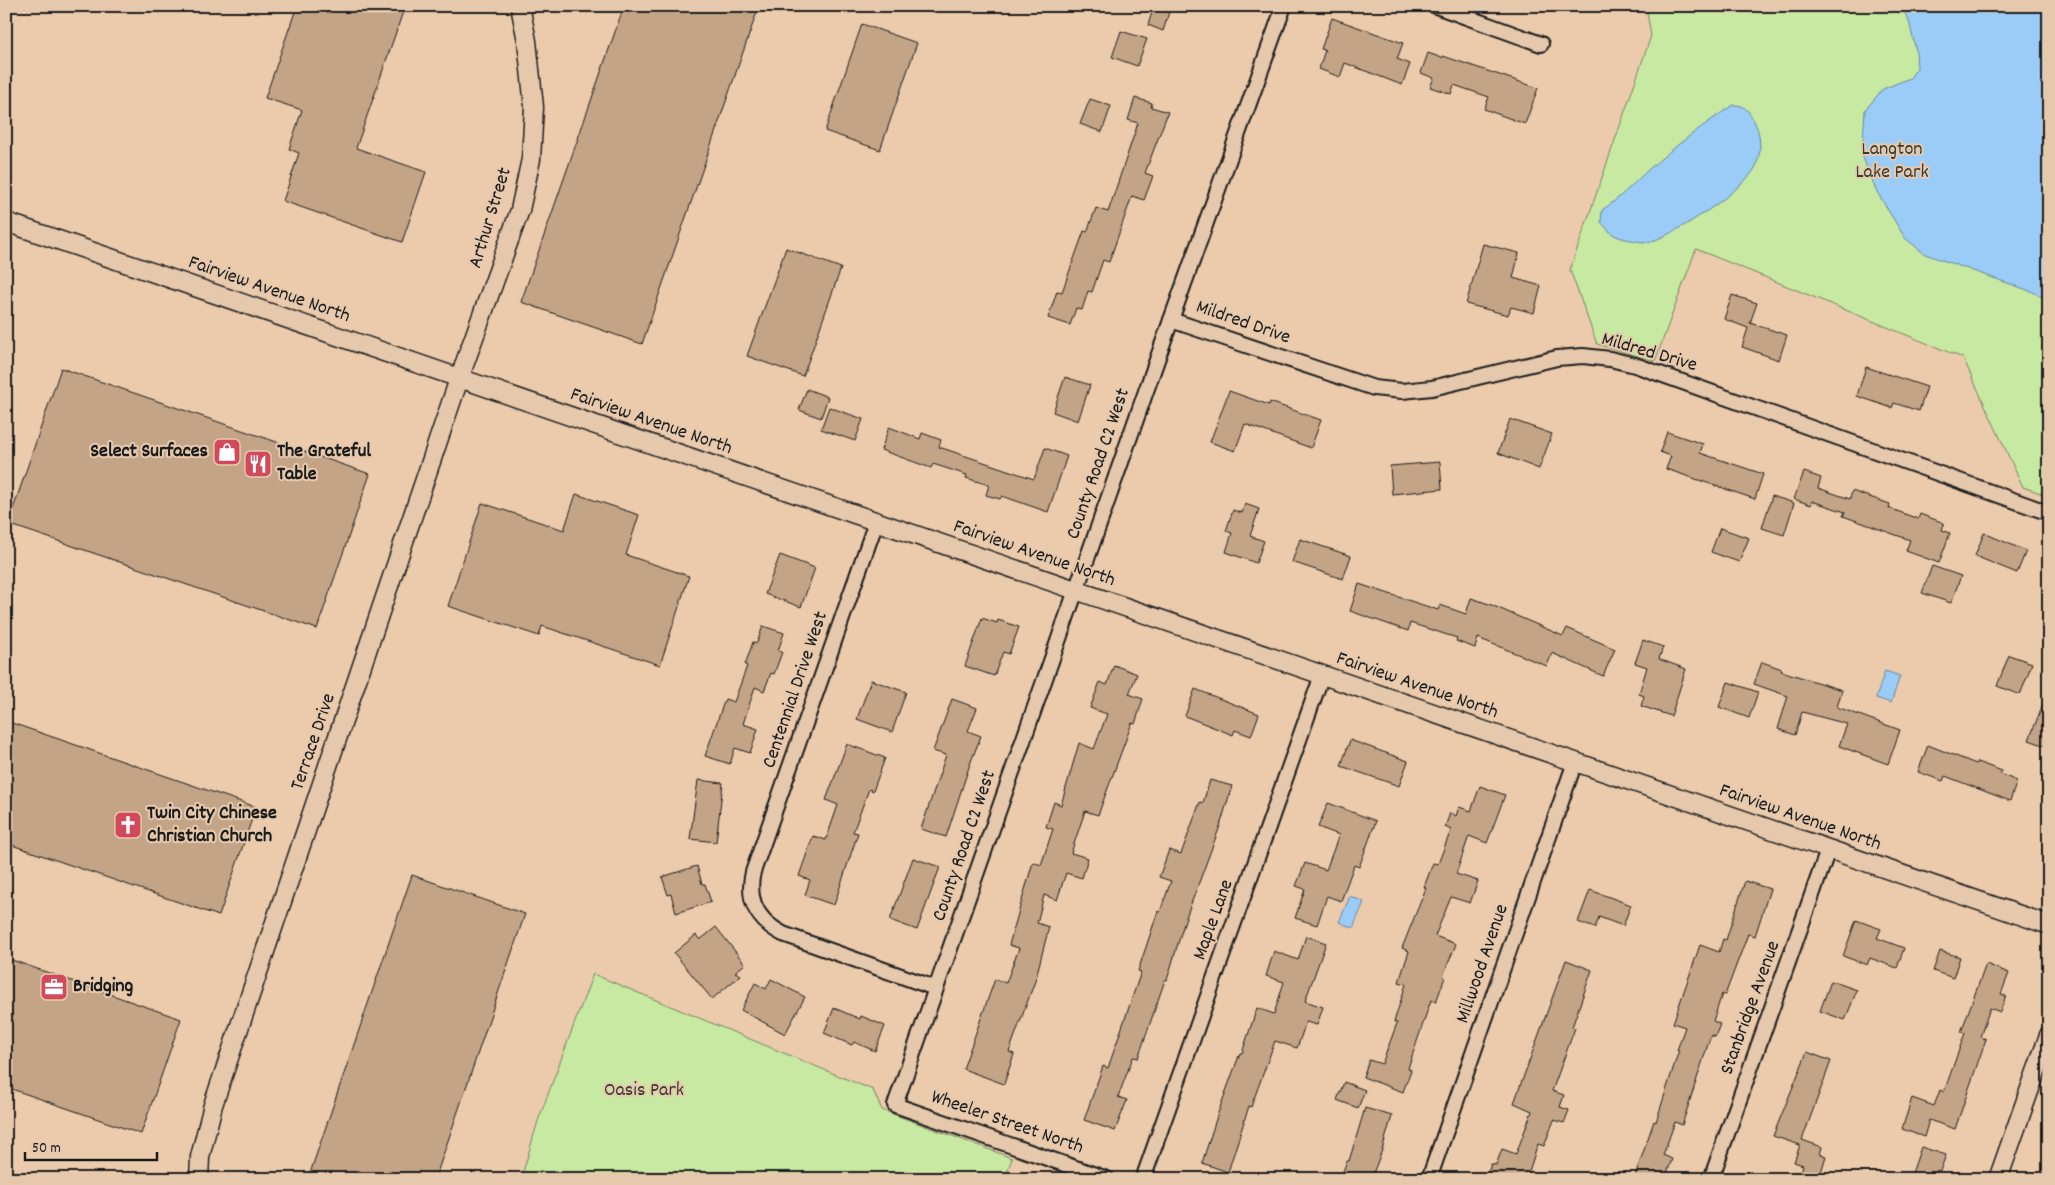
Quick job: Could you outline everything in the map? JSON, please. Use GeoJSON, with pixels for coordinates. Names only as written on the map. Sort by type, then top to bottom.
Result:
{"type":"FeatureCollection","features":[{"type":"Feature","properties":{"kind":"street","name":"Arthur Street"},"geometry":{"type":"LineString","coordinates":[[459,378],[520,210],[531,159],[534,107],[527,41],[520,6]]}},
{"type":"Feature","properties":{"kind":"street","name":"County Road C2 West"},"geometry":{"type":"LineString","coordinates":[[894,1105],[1284,6]]}},
{"type":"Feature","properties":{"kind":"street"},"geometry":{"type":"LineString","coordinates":[[1436,6],[1541,44]]}},
{"type":"Feature","properties":{"kind":"street","name":"Fairview Avenue North"},"geometry":{"type":"LineString","coordinates":[[6,222],[2049,925]]}},
{"type":"Feature","properties":{"kind":"street","name":"Mildred Drive"},"geometry":{"type":"LineString","coordinates":[[1171,320],[1374,388],[1402,391],[1458,382],[1556,358],[1583,356],[1610,359],[1635,366],[2049,513]]}},
{"type":"Feature","properties":{"kind":"street","name":"Terrace Drive"},"geometry":{"type":"LineString","coordinates":[[199,1179],[200,1157],[214,1105],[459,378]]}},
{"type":"Feature","properties":{"kind":"street","name":"Centennial Drive West"},"geometry":{"type":"LineString","coordinates":[[876,522],[753,872],[750,894],[753,906],[760,918],[770,928],[936,988]]}},
{"type":"Feature","properties":{"kind":"street","name":"Maple Lane"},"geometry":{"type":"LineString","coordinates":[[1143,1179],[1322,675]]}},
{"type":"Feature","properties":{"kind":"street","name":"Millwood Avenue"},"geometry":{"type":"LineString","coordinates":[[1430,1179],[1575,762]]}},
{"type":"Feature","properties":{"kind":"street","name":"Stanbridge Avenue"},"geometry":{"type":"LineString","coordinates":[[1711,1179],[1828,850]]}},
{"type":"Feature","properties":{"kind":"street"},"geometry":{"type":"LineString","coordinates":[[1998,1179],[2049,1035]]}},
{"type":"Feature","properties":{"kind":"street","name":"Wheeler Street North"},"geometry":{"type":"LineString","coordinates":[[894,1105],[1107,1179]]}},
{"type":"Feature","properties":{"kind":"green space","name":"Langton Lake Park"},"geometry":{"type":"Polygon","coordinates":[[[1646,6],[2049,6],[2049,496],[2023,487],[1963,358],[1696,249],[1655,361],[1597,344],[1570,270],[1651,36],[1646,6]]]}},
{"type":"Feature","properties":{"kind":"green space","name":"Oasis Park"},"geometry":{"type":"Polygon","coordinates":[[[593,974],[873,1090],[882,1110],[1012,1158],[1005,1179],[521,1179],[538,1121],[593,974]]]}},
{"type":"Feature","properties":{"kind":"water"},"geometry":{"type":"Polygon","coordinates":[[[1901,6],[2049,6],[2049,301],[2033,292],[1925,254],[1905,238],[1877,192],[1862,156],[1865,110],[1883,89],[1910,78],[1917,68],[1916,51],[1909,21],[1901,6]]]}},
{"type":"Feature","properties":{"kind":"water"},"geometry":{"type":"Polygon","coordinates":[[[1733,105],[1747,110],[1756,124],[1760,142],[1756,166],[1739,187],[1690,222],[1673,232],[1648,242],[1620,238],[1610,232],[1601,222],[1602,210],[1679,144],[1733,105]]]}},
{"type":"Feature","properties":{"kind":"water"},"geometry":{"type":"Polygon","coordinates":[[[1885,671],[1900,676],[1891,703],[1876,698],[1885,671]]]}},
{"type":"Feature","properties":{"kind":"water"},"geometry":{"type":"Polygon","coordinates":[[[1350,896],[1364,902],[1353,928],[1339,922],[1350,896]]]}},
{"type":"Feature","properties":{"kind":"building"},"geometry":{"type":"Polygon","coordinates":[[[297,6],[405,6],[356,148],[426,172],[402,242],[283,201],[299,153],[289,149],[302,110],[265,98],[297,6]]]}},
{"type":"Feature","properties":{"kind":"building"},"geometry":{"type":"Polygon","coordinates":[[[624,6],[759,6],[642,344],[521,302],[624,6]]]}},
{"type":"Feature","properties":{"kind":"building"},"geometry":{"type":"Polygon","coordinates":[[[1154,6],[1171,6],[1163,31],[1148,25],[1154,6]]]}},
{"type":"Feature","properties":{"kind":"building"},"geometry":{"type":"Polygon","coordinates":[[[1332,18],[1403,43],[1397,59],[1410,64],[1402,85],[1345,63],[1340,77],[1319,69],[1325,50],[1321,49],[1332,18]]]}},
{"type":"Feature","properties":{"kind":"building"},"geometry":{"type":"Polygon","coordinates":[[[862,24],[917,43],[880,150],[825,131],[862,24]]]}},
{"type":"Feature","properties":{"kind":"building"},"geometry":{"type":"Polygon","coordinates":[[[1121,31],[1147,39],[1137,66],[1112,57],[1121,31]]]}},
{"type":"Feature","properties":{"kind":"building"},"geometry":{"type":"Polygon","coordinates":[[[1428,53],[1442,58],[1443,56],[1538,88],[1525,124],[1484,109],[1489,97],[1454,85],[1451,94],[1430,87],[1434,78],[1421,73],[1428,53]]]}},
{"type":"Feature","properties":{"kind":"building"},"geometry":{"type":"Polygon","coordinates":[[[1135,98],[1152,103],[1151,107],[1168,112],[1145,173],[1153,176],[1144,200],[1132,196],[1109,262],[1103,260],[1092,292],[1088,291],[1082,310],[1076,308],[1070,325],[1048,318],[1057,291],[1062,292],[1084,231],[1087,232],[1096,208],[1108,212],[1138,123],[1128,120],[1135,98]]]}},
{"type":"Feature","properties":{"kind":"building"},"geometry":{"type":"Polygon","coordinates":[[[1090,99],[1111,106],[1102,132],[1080,124],[1090,99]]]}},
{"type":"Feature","properties":{"kind":"building"},"geometry":{"type":"Polygon","coordinates":[[[1483,244],[1519,253],[1513,278],[1541,286],[1534,313],[1511,307],[1508,315],[1466,304],[1483,244]]]}},
{"type":"Feature","properties":{"kind":"building"},"geometry":{"type":"Polygon","coordinates":[[[786,248],[841,268],[803,376],[747,356],[786,248]]]}},
{"type":"Feature","properties":{"kind":"building"},"geometry":{"type":"Polygon","coordinates":[[[1732,295],[1757,303],[1750,323],[1787,335],[1779,360],[1742,347],[1748,328],[1724,319],[1732,295]]]}},
{"type":"Feature","properties":{"kind":"building"},"geometry":{"type":"Polygon","coordinates":[[[1866,367],[1927,387],[1919,411],[1894,403],[1892,408],[1857,396],[1866,367]]]}},
{"type":"Feature","properties":{"kind":"building"},"geometry":{"type":"Polygon","coordinates":[[[61,368],[370,474],[317,629],[8,524],[61,368]]]}},
{"type":"Feature","properties":{"kind":"building"},"geometry":{"type":"Polygon","coordinates":[[[1065,377],[1090,385],[1078,421],[1053,412],[1065,377]]]}},
{"type":"Feature","properties":{"kind":"building"},"geometry":{"type":"Polygon","coordinates":[[[807,389],[828,397],[821,418],[799,410],[807,389]]]}},
{"type":"Feature","properties":{"kind":"building"},"geometry":{"type":"Polygon","coordinates":[[[1229,391],[1269,405],[1270,402],[1321,420],[1311,448],[1245,424],[1235,451],[1210,442],[1229,391]]]}},
{"type":"Feature","properties":{"kind":"building"},"geometry":{"type":"Polygon","coordinates":[[[829,407],[863,419],[855,441],[821,429],[829,407]]]}},
{"type":"Feature","properties":{"kind":"building"},"geometry":{"type":"Polygon","coordinates":[[[1510,419],[1552,434],[1539,469],[1498,453],[1510,419]]]}},
{"type":"Feature","properties":{"kind":"building"},"geometry":{"type":"Polygon","coordinates":[[[889,427],[920,439],[922,433],[941,440],[939,447],[1034,479],[1045,448],[1067,456],[1048,512],[1002,496],[1000,499],[986,495],[989,485],[966,478],[967,475],[933,464],[931,468],[881,450],[889,427]]]}},
{"type":"Feature","properties":{"kind":"building"},"geometry":{"type":"Polygon","coordinates":[[[1667,432],[1703,444],[1700,453],[1763,474],[1755,499],[1666,469],[1671,456],[1660,452],[1667,432]]]}},
{"type":"Feature","properties":{"kind":"building"},"geometry":{"type":"Polygon","coordinates":[[[1440,462],[1442,489],[1392,494],[1390,466],[1440,462]]]}},
{"type":"Feature","properties":{"kind":"building"},"geometry":{"type":"Polygon","coordinates":[[[1804,472],[1821,478],[1818,488],[1850,499],[1852,491],[1890,504],[1889,508],[1918,519],[1920,514],[1944,523],[1942,530],[1950,533],[1939,563],[1906,551],[1910,540],[1843,516],[1845,512],[1812,501],[1811,505],[1794,499],[1804,472]]]}},
{"type":"Feature","properties":{"kind":"building"},"geometry":{"type":"Polygon","coordinates":[[[576,494],[639,515],[626,555],[689,576],[660,665],[542,626],[539,636],[448,606],[482,503],[564,530],[576,494]]]}},
{"type":"Feature","properties":{"kind":"building"},"geometry":{"type":"Polygon","coordinates":[[[1772,496],[1794,503],[1784,535],[1762,528],[1772,496]]]}},
{"type":"Feature","properties":{"kind":"building"},"geometry":{"type":"Polygon","coordinates":[[[1245,504],[1259,509],[1250,536],[1264,541],[1256,563],[1226,552],[1232,533],[1226,531],[1233,510],[1242,513],[1245,504]]]}},
{"type":"Feature","properties":{"kind":"building"},"geometry":{"type":"Polygon","coordinates":[[[1720,528],[1749,538],[1739,562],[1711,552],[1720,528]]]}},
{"type":"Feature","properties":{"kind":"building"},"geometry":{"type":"Polygon","coordinates":[[[1984,533],[2026,551],[2017,573],[1975,556],[1984,533]]]}},
{"type":"Feature","properties":{"kind":"building"},"geometry":{"type":"Polygon","coordinates":[[[1300,539],[1351,556],[1343,579],[1292,562],[1300,539]]]}},
{"type":"Feature","properties":{"kind":"building"},"geometry":{"type":"Polygon","coordinates":[[[780,555],[815,568],[801,607],[765,594],[780,555]]]}},
{"type":"Feature","properties":{"kind":"building"},"geometry":{"type":"Polygon","coordinates":[[[1932,566],[1961,576],[1951,603],[1922,593],[1932,566]]]}},
{"type":"Feature","properties":{"kind":"building"},"geometry":{"type":"Polygon","coordinates":[[[1359,584],[1438,610],[1440,605],[1466,614],[1471,598],[1563,636],[1567,628],[1615,649],[1603,676],[1552,653],[1547,666],[1478,638],[1475,648],[1456,641],[1457,638],[1410,623],[1408,631],[1350,611],[1359,584]]]}},
{"type":"Feature","properties":{"kind":"building"},"geometry":{"type":"Polygon","coordinates":[[[982,618],[997,623],[998,620],[1019,627],[1009,654],[1003,652],[994,676],[965,666],[982,618]]]}},
{"type":"Feature","properties":{"kind":"building"},"geometry":{"type":"Polygon","coordinates":[[[763,626],[784,633],[778,651],[782,652],[774,674],[771,673],[764,691],[755,687],[743,724],[758,729],[750,753],[735,748],[730,764],[705,756],[725,699],[734,702],[747,666],[745,665],[753,642],[757,643],[763,626]]]}},
{"type":"Feature","properties":{"kind":"building"},"geometry":{"type":"Polygon","coordinates":[[[1643,640],[1663,647],[1659,659],[1686,669],[1671,716],[1641,706],[1644,696],[1639,694],[1647,667],[1635,663],[1643,640]]]}},
{"type":"Feature","properties":{"kind":"building"},"geometry":{"type":"Polygon","coordinates":[[[2009,655],[2032,663],[2020,695],[1997,686],[2009,655]]]}},
{"type":"Feature","properties":{"kind":"building"},"geometry":{"type":"Polygon","coordinates":[[[1762,662],[1782,669],[1781,671],[1842,690],[1837,707],[1900,730],[1888,764],[1839,746],[1847,724],[1802,712],[1795,735],[1778,729],[1788,696],[1754,684],[1762,662]]]}},
{"type":"Feature","properties":{"kind":"building"},"geometry":{"type":"Polygon","coordinates":[[[1114,665],[1137,674],[1129,694],[1143,699],[1135,724],[1132,723],[1098,815],[1085,811],[1071,853],[1088,858],[1082,878],[1066,873],[1057,900],[1044,895],[1037,923],[1049,927],[1035,981],[1009,1052],[1014,1054],[1004,1084],[963,1069],[995,979],[1006,983],[1019,948],[1009,945],[1033,862],[1041,865],[1053,829],[1046,827],[1054,802],[1061,805],[1079,743],[1094,749],[1107,714],[1090,708],[1100,682],[1107,685],[1114,665]]]}},
{"type":"Feature","properties":{"kind":"building"},"geometry":{"type":"Polygon","coordinates":[[[871,680],[906,692],[892,732],[857,719],[871,680]]]}},
{"type":"Feature","properties":{"kind":"building"},"geometry":{"type":"Polygon","coordinates":[[[1728,682],[1758,692],[1749,718],[1719,707],[1728,682]]]}},
{"type":"Feature","properties":{"kind":"building"},"geometry":{"type":"Polygon","coordinates":[[[1195,689],[1259,714],[1251,736],[1235,730],[1233,735],[1185,716],[1195,689]]]}},
{"type":"Feature","properties":{"kind":"building"},"geometry":{"type":"Polygon","coordinates":[[[2049,691],[2049,747],[2029,740],[2049,691]]]}},
{"type":"Feature","properties":{"kind":"building"},"geometry":{"type":"Polygon","coordinates":[[[952,699],[977,708],[968,731],[981,736],[946,837],[921,829],[946,755],[933,751],[952,699]]]}},
{"type":"Feature","properties":{"kind":"building","name":"Twin City Chinese Christian Church"},"geometry":{"type":"Polygon","coordinates":[[[6,721],[256,807],[219,916],[6,843],[6,721]]]}},
{"type":"Feature","properties":{"kind":"building"},"geometry":{"type":"Polygon","coordinates":[[[1350,740],[1408,761],[1399,786],[1341,766],[1350,740]]]}},
{"type":"Feature","properties":{"kind":"building"},"geometry":{"type":"Polygon","coordinates":[[[847,744],[885,758],[873,791],[869,789],[853,832],[858,833],[834,905],[805,895],[810,880],[799,876],[813,836],[826,840],[838,805],[826,800],[847,744]]]}},
{"type":"Feature","properties":{"kind":"building"},"geometry":{"type":"Polygon","coordinates":[[[1928,745],[1976,764],[1977,762],[2002,771],[2000,774],[2017,781],[2010,801],[1945,776],[1943,781],[1918,772],[1928,745]]]}},
{"type":"Feature","properties":{"kind":"building"},"geometry":{"type":"Polygon","coordinates":[[[698,780],[723,783],[716,842],[690,839],[698,780]]]}},
{"type":"Feature","properties":{"kind":"building"},"geometry":{"type":"Polygon","coordinates":[[[1210,780],[1232,786],[1220,826],[1185,920],[1167,980],[1165,980],[1138,1058],[1133,1057],[1118,1097],[1127,1100],[1115,1131],[1084,1120],[1103,1066],[1108,1068],[1141,972],[1138,971],[1158,911],[1160,912],[1171,881],[1159,877],[1169,850],[1181,854],[1200,802],[1203,803],[1210,780]]]}},
{"type":"Feature","properties":{"kind":"building"},"geometry":{"type":"Polygon","coordinates":[[[1480,786],[1505,795],[1487,843],[1469,836],[1456,874],[1478,881],[1470,903],[1451,897],[1435,936],[1456,944],[1443,976],[1445,977],[1436,1002],[1431,1000],[1408,1068],[1411,1070],[1403,1092],[1363,1077],[1369,1060],[1382,1064],[1397,1023],[1394,1022],[1406,984],[1399,982],[1409,951],[1402,948],[1426,888],[1424,887],[1433,863],[1438,864],[1451,830],[1445,827],[1450,813],[1456,816],[1459,807],[1471,811],[1480,786]]]}},
{"type":"Feature","properties":{"kind":"building"},"geometry":{"type":"Polygon","coordinates":[[[1328,803],[1376,821],[1359,867],[1354,865],[1341,901],[1327,896],[1317,925],[1295,918],[1305,889],[1296,886],[1305,863],[1326,870],[1339,835],[1318,827],[1328,803]]]}},
{"type":"Feature","properties":{"kind":"building"},"geometry":{"type":"Polygon","coordinates":[[[913,858],[940,867],[917,930],[890,920],[913,858]]]}},
{"type":"Feature","properties":{"kind":"building"},"geometry":{"type":"Polygon","coordinates":[[[697,866],[702,884],[705,884],[711,902],[676,913],[671,894],[668,895],[662,877],[697,866]]]}},
{"type":"Feature","properties":{"kind":"building"},"geometry":{"type":"Polygon","coordinates":[[[412,875],[525,914],[435,1179],[308,1179],[412,875]]]}},
{"type":"Feature","properties":{"kind":"building"},"geometry":{"type":"Polygon","coordinates":[[[1745,881],[1770,889],[1755,936],[1748,934],[1725,995],[1722,994],[1713,1021],[1720,1024],[1715,1037],[1711,1035],[1682,1125],[1675,1122],[1663,1155],[1672,1159],[1665,1179],[1634,1179],[1654,1121],[1656,1122],[1679,1050],[1677,1050],[1685,1027],[1673,1023],[1700,945],[1719,952],[1723,939],[1726,940],[1745,881]]]}},
{"type":"Feature","properties":{"kind":"building"},"geometry":{"type":"Polygon","coordinates":[[[1590,890],[1631,905],[1623,926],[1599,917],[1595,928],[1578,922],[1590,890]]]}},
{"type":"Feature","properties":{"kind":"building"},"geometry":{"type":"Polygon","coordinates":[[[1856,920],[1881,929],[1877,938],[1904,948],[1897,968],[1870,958],[1867,965],[1843,956],[1856,920]]]}},
{"type":"Feature","properties":{"kind":"building"},"geometry":{"type":"Polygon","coordinates":[[[716,927],[745,964],[735,972],[741,975],[712,999],[674,953],[696,935],[700,940],[716,927]]]}},
{"type":"Feature","properties":{"kind":"building"},"geometry":{"type":"Polygon","coordinates":[[[1306,936],[1326,943],[1305,1001],[1323,1007],[1317,1025],[1306,1022],[1297,1048],[1275,1041],[1251,1107],[1249,1106],[1228,1172],[1202,1163],[1218,1113],[1240,1053],[1242,1053],[1257,1008],[1274,1014],[1284,982],[1266,976],[1274,951],[1298,960],[1306,936]]]}},
{"type":"Feature","properties":{"kind":"building"},"geometry":{"type":"Polygon","coordinates":[[[1940,951],[1960,957],[1953,978],[1933,971],[1940,951]]]}},
{"type":"Feature","properties":{"kind":"building"},"geometry":{"type":"Polygon","coordinates":[[[6,958],[181,1019],[141,1134],[6,1087],[6,958]]]}},
{"type":"Feature","properties":{"kind":"building"},"geometry":{"type":"Polygon","coordinates":[[[1566,960],[1592,970],[1572,1027],[1575,1028],[1552,1091],[1564,1095],[1560,1107],[1569,1110],[1564,1123],[1554,1120],[1544,1146],[1538,1144],[1528,1174],[1530,1179],[1486,1179],[1491,1164],[1496,1165],[1502,1149],[1516,1154],[1532,1111],[1514,1103],[1566,960]]]}},
{"type":"Feature","properties":{"kind":"building"},"geometry":{"type":"Polygon","coordinates":[[[1986,964],[2009,973],[2001,994],[2006,996],[2000,1012],[1990,1008],[1980,1037],[1986,1039],[1955,1129],[1929,1120],[1924,1137],[1902,1129],[1912,1098],[1934,1106],[1940,1090],[1944,1092],[1965,1033],[1961,1032],[1986,964]]]}},
{"type":"Feature","properties":{"kind":"building"},"geometry":{"type":"Polygon","coordinates":[[[771,979],[805,997],[785,1034],[741,1010],[755,983],[766,989],[771,979]]]}},
{"type":"Feature","properties":{"kind":"building"},"geometry":{"type":"Polygon","coordinates":[[[1831,981],[1857,990],[1845,1020],[1820,1011],[1831,981]]]}},
{"type":"Feature","properties":{"kind":"building"},"geometry":{"type":"Polygon","coordinates":[[[834,1008],[860,1019],[861,1016],[885,1026],[875,1051],[854,1042],[852,1045],[824,1033],[834,1008]]]}},
{"type":"Feature","properties":{"kind":"building"},"geometry":{"type":"Polygon","coordinates":[[[1807,1052],[1831,1061],[1802,1140],[1822,1147],[1820,1154],[1826,1156],[1819,1179],[1799,1179],[1803,1165],[1794,1162],[1800,1145],[1773,1136],[1807,1052]]]}},
{"type":"Feature","properties":{"kind":"building"},"geometry":{"type":"Polygon","coordinates":[[[1344,1082],[1365,1090],[1358,1108],[1337,1100],[1344,1082]]]}},
{"type":"Feature","properties":{"kind":"building"},"geometry":{"type":"Polygon","coordinates":[[[1365,1108],[1392,1116],[1382,1150],[1371,1179],[1340,1179],[1347,1161],[1349,1161],[1365,1108]]]}},
{"type":"Feature","properties":{"kind":"building"},"geometry":{"type":"Polygon","coordinates":[[[1921,1147],[1946,1155],[1940,1171],[1937,1170],[1934,1179],[1910,1179],[1921,1147]]]}},
{"type":"Feature","properties":{"kind":"place","name":"Select Surfaces"},"geometry":{"type":"Point","coordinates":[227,452]}},
{"type":"Feature","properties":{"kind":"place","name":"The Grateful Table"},"geometry":{"type":"Point","coordinates":[258,464]}},
{"type":"Feature","properties":{"kind":"place","name":"Twin City Chinese Christian Church"},"geometry":{"type":"Point","coordinates":[128,825]}},
{"type":"Feature","properties":{"kind":"place","name":"Bridging"},"geometry":{"type":"Point","coordinates":[54,987]}}]}
